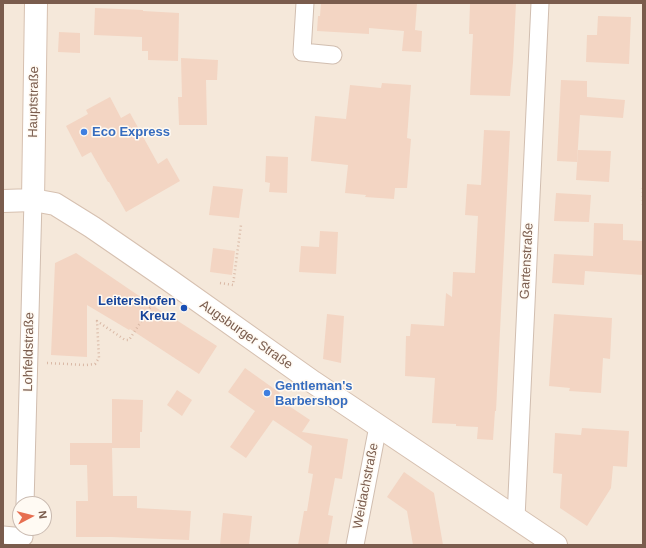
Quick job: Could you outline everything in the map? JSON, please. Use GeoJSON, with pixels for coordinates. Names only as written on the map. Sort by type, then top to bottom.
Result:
{"type":"FeatureCollection","features":[{"type":"Feature","properties":{"kind":"street","name":"Hauptstraße"},"geometry":{"type":"LineString","coordinates":[[33,200],[36,3]]}},
{"type":"Feature","properties":{"kind":"street"},"geometry":{"type":"LineString","coordinates":[[305,3],[302,52],[333,55]]}},
{"type":"Feature","properties":{"kind":"street","name":"Gartenstraße"},"geometry":{"type":"LineString","coordinates":[[516,518],[540,3]]}},
{"type":"Feature","properties":{"kind":"street","name":"Augsburger Straße"},"geometry":{"type":"LineString","coordinates":[[3,201],[33,200],[55,204],[169,280],[313,382],[556,545]]}},
{"type":"Feature","properties":{"kind":"street","name":"Lohfeldstraße"},"geometry":{"type":"LineString","coordinates":[[25,496],[33,200]]}},
{"type":"Feature","properties":{"kind":"street","name":"Weidachstraße"},"geometry":{"type":"LineString","coordinates":[[355,545],[378,426]]}},
{"type":"Feature","properties":{"kind":"street"},"geometry":{"type":"LineString","coordinates":[[3,535],[24,537]]}},
{"type":"Feature","properties":{"kind":"path"},"geometry":{"type":"LineString","coordinates":[[643,188],[643,205]]}},
{"type":"Feature","properties":{"kind":"path"},"geometry":{"type":"LineString","coordinates":[[220,282],[233,285],[241,225]]}},
{"type":"Feature","properties":{"kind":"path"},"geometry":{"type":"LineString","coordinates":[[28,362],[86,365],[95,364],[99,358],[98,321],[124,340],[129,340],[169,280]]}},
{"type":"Feature","properties":{"kind":"shaded area"},"geometry":{"type":"Polygon","coordinates":[[[3,3],[643,3],[643,545],[3,545],[3,3]]]}},
{"type":"Feature","properties":{"kind":"building"},"geometry":{"type":"Polygon","coordinates":[[[321,3],[417,3],[415,30],[422,31],[421,52],[402,51],[404,31],[369,28],[369,34],[317,31],[321,3]]]}},
{"type":"Feature","properties":{"kind":"building"},"geometry":{"type":"Polygon","coordinates":[[[516,3],[510,96],[470,95],[473,34],[469,34],[470,4],[516,3]]]}},
{"type":"Feature","properties":{"kind":"building"},"geometry":{"type":"Polygon","coordinates":[[[95,8],[179,13],[178,61],[148,60],[148,51],[142,51],[142,37],[94,35],[95,8]]]}},
{"type":"Feature","properties":{"kind":"building"},"geometry":{"type":"Polygon","coordinates":[[[598,16],[631,17],[629,64],[586,62],[587,35],[597,35],[598,16]]]}},
{"type":"Feature","properties":{"kind":"building"},"geometry":{"type":"Polygon","coordinates":[[[59,32],[80,33],[80,53],[58,52],[59,32]]]}},
{"type":"Feature","properties":{"kind":"building"},"geometry":{"type":"Polygon","coordinates":[[[181,58],[218,60],[217,80],[206,80],[207,125],[179,125],[178,97],[182,97],[181,58]]]}},
{"type":"Feature","properties":{"kind":"building"},"geometry":{"type":"Polygon","coordinates":[[[561,80],[587,81],[587,97],[625,100],[623,118],[580,115],[577,162],[557,161],[561,80]]]}},
{"type":"Feature","properties":{"kind":"building"},"geometry":{"type":"Polygon","coordinates":[[[382,83],[411,85],[407,138],[411,139],[407,188],[395,188],[394,199],[365,197],[366,195],[345,193],[348,165],[311,161],[315,116],[346,119],[350,85],[381,88],[382,83]]]}},
{"type":"Feature","properties":{"kind":"building"},"geometry":{"type":"Polygon","coordinates":[[[110,97],[121,118],[130,113],[158,164],[167,158],[180,181],[126,212],[91,152],[82,157],[66,126],[88,114],[86,110],[110,97]]]}},
{"type":"Feature","properties":{"kind":"building"},"geometry":{"type":"Polygon","coordinates":[[[484,130],[510,131],[496,411],[493,440],[477,439],[478,427],[432,423],[435,378],[405,376],[406,336],[410,336],[411,324],[444,326],[446,293],[452,297],[453,272],[475,273],[478,216],[465,215],[467,184],[481,185],[484,130]]]}},
{"type":"Feature","properties":{"kind":"building"},"geometry":{"type":"Polygon","coordinates":[[[578,150],[611,151],[609,182],[576,180],[578,150]]]}},
{"type":"Feature","properties":{"kind":"building"},"geometry":{"type":"Polygon","coordinates":[[[266,156],[288,157],[287,193],[269,192],[270,183],[265,182],[266,156]]]}},
{"type":"Feature","properties":{"kind":"building"},"geometry":{"type":"Polygon","coordinates":[[[213,186],[243,189],[239,218],[209,215],[213,186]]]}},
{"type":"Feature","properties":{"kind":"building"},"geometry":{"type":"Polygon","coordinates":[[[556,193],[591,195],[589,222],[554,221],[556,193]]]}},
{"type":"Feature","properties":{"kind":"building"},"geometry":{"type":"Polygon","coordinates":[[[594,223],[623,224],[623,240],[643,241],[643,275],[585,271],[584,285],[552,283],[554,254],[593,256],[594,223]]]}},
{"type":"Feature","properties":{"kind":"building"},"geometry":{"type":"Polygon","coordinates":[[[320,231],[338,232],[336,274],[299,272],[301,246],[319,247],[320,231]]]}},
{"type":"Feature","properties":{"kind":"building"},"geometry":{"type":"Polygon","coordinates":[[[213,248],[235,251],[232,275],[210,272],[213,248]]]}},
{"type":"Feature","properties":{"kind":"building"},"geometry":{"type":"Polygon","coordinates":[[[76,253],[170,317],[217,346],[199,374],[130,329],[129,330],[87,305],[87,357],[51,355],[55,263],[76,253]]]}},
{"type":"Feature","properties":{"kind":"building"},"geometry":{"type":"Polygon","coordinates":[[[327,314],[344,316],[341,363],[323,359],[327,314]]]}},
{"type":"Feature","properties":{"kind":"building"},"geometry":{"type":"Polygon","coordinates":[[[554,314],[612,318],[610,359],[603,358],[601,393],[569,391],[570,388],[549,386],[554,314]]]}},
{"type":"Feature","properties":{"kind":"building"},"geometry":{"type":"Polygon","coordinates":[[[245,368],[280,393],[277,398],[310,420],[302,432],[348,439],[342,479],[335,478],[328,515],[333,516],[328,545],[298,545],[304,511],[307,511],[313,474],[308,473],[312,446],[273,420],[246,458],[230,447],[255,411],[228,392],[245,368]]]}},
{"type":"Feature","properties":{"kind":"building"},"geometry":{"type":"Polygon","coordinates":[[[177,390],[192,400],[182,416],[167,405],[177,390]]]}},
{"type":"Feature","properties":{"kind":"building"},"geometry":{"type":"Polygon","coordinates":[[[112,399],[143,400],[140,448],[112,448],[113,496],[137,496],[137,508],[191,511],[189,540],[76,537],[76,501],[88,501],[87,465],[70,465],[70,443],[112,443],[112,399]]]}},
{"type":"Feature","properties":{"kind":"building"},"geometry":{"type":"Polygon","coordinates":[[[582,428],[629,431],[627,467],[613,466],[611,488],[587,526],[560,508],[562,474],[553,473],[555,433],[581,435],[582,428]]]}},
{"type":"Feature","properties":{"kind":"building"},"geometry":{"type":"Polygon","coordinates":[[[404,472],[434,493],[443,545],[413,545],[407,511],[387,497],[404,472]]]}},
{"type":"Feature","properties":{"kind":"building"},"geometry":{"type":"Polygon","coordinates":[[[223,513],[252,516],[249,545],[220,545],[223,513]]]}},
{"type":"Feature","properties":{"kind":"place","name":"Eco Express"},"geometry":{"type":"Point","coordinates":[84,132]}},
{"type":"Feature","properties":{"kind":"place","name":"Leitershofen Kreuz"},"geometry":{"type":"Point","coordinates":[184,308]}},
{"type":"Feature","properties":{"kind":"place","name":"Gentleman's Barbershop"},"geometry":{"type":"Point","coordinates":[267,393]}}]}
